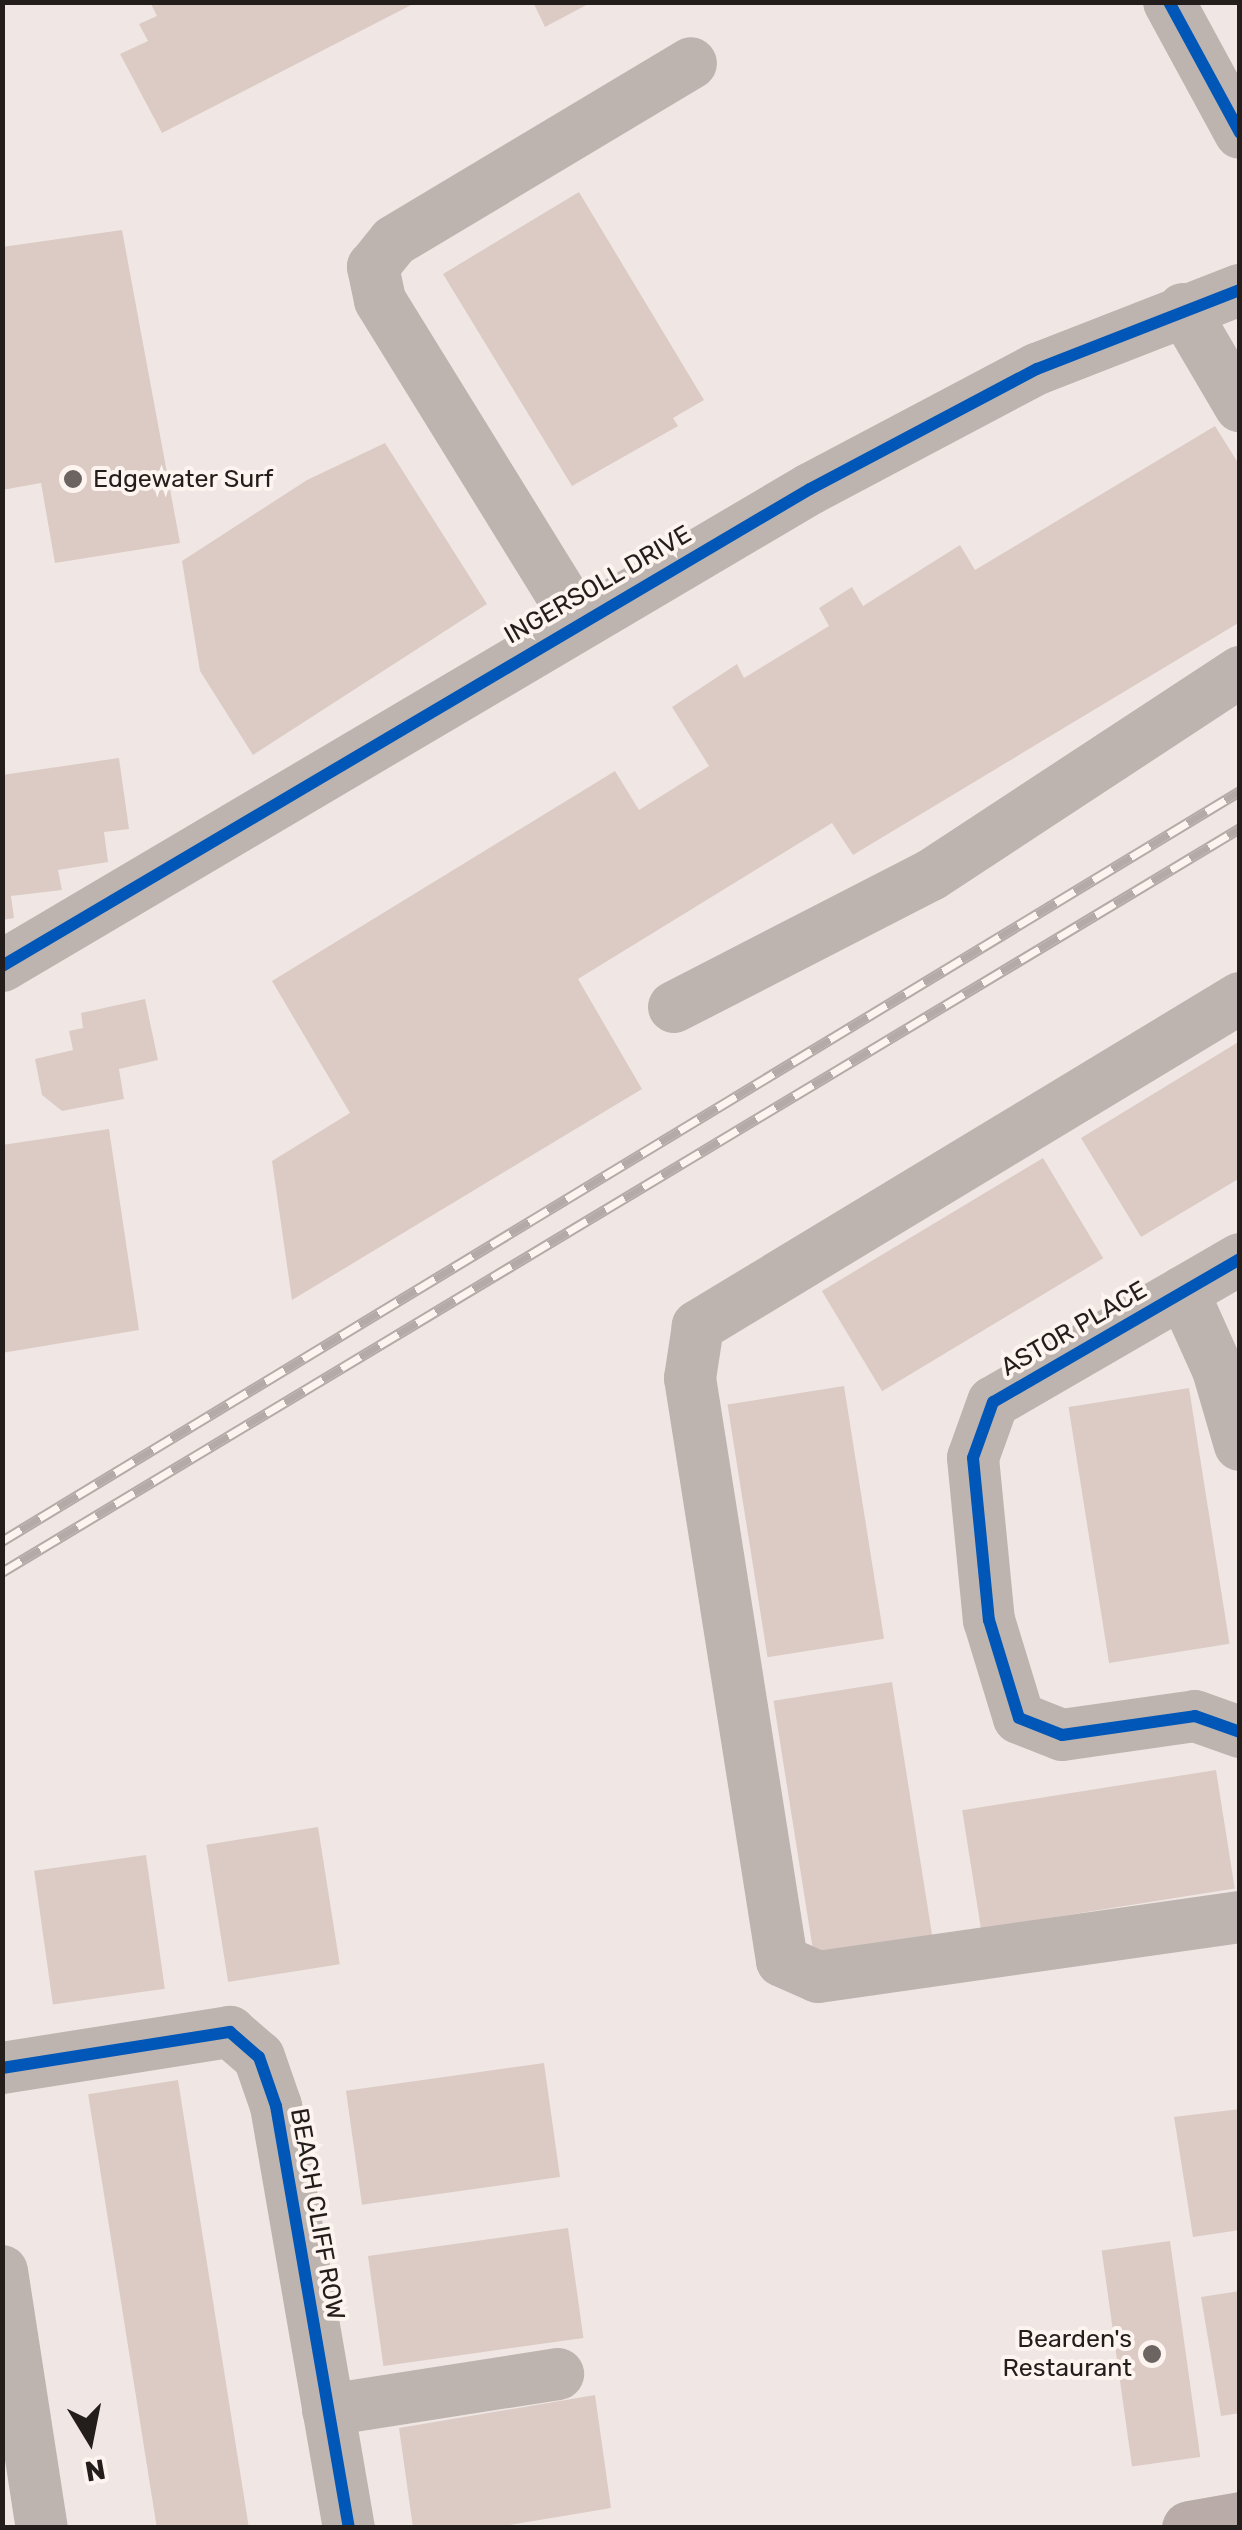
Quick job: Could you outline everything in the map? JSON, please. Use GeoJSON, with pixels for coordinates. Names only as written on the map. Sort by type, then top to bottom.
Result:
{"type":"FeatureCollection","features":[{"type":"Feature","properties":{"kind":"main road"},"geometry":{"type":"LineString","coordinates":[[1189,2528],[1240,2519]]}},
{"type":"Feature","properties":{"kind":"street"},"geometry":{"type":"LineString","coordinates":[[1169,2],[1240,133]]}},
{"type":"Feature","properties":{"kind":"street"},"geometry":{"type":"LineString","coordinates":[[578,621],[380,300],[373,267],[394,241],[690,62]]}},
{"type":"Feature","properties":{"kind":"street","name":"INGERSOLL DRIVE"},"geometry":{"type":"LineString","coordinates":[[2,966],[578,621],[1037,368],[1182,309],[1240,290]]}},
{"type":"Feature","properties":{"kind":"street"},"geometry":{"type":"LineString","coordinates":[[1182,309],[1240,406]]}},
{"type":"Feature","properties":{"kind":"street"},"geometry":{"type":"LineString","coordinates":[[674,1007],[931,875],[1240,672]]}},
{"type":"Feature","properties":{"kind":"street"},"geometry":{"type":"LineString","coordinates":[[1240,998],[698,1326],[690,1378],[782,1961],[818,1977],[1240,1917]]}},
{"type":"Feature","properties":{"kind":"street","name":"ASTOR PLACE"},"geometry":{"type":"LineString","coordinates":[[1240,1259],[993,1402],[973,1458],[989,1620],[1019,1718],[1062,1734],[1195,1716],[1240,1732]]}},
{"type":"Feature","properties":{"kind":"street"},"geometry":{"type":"LineString","coordinates":[[1183,1292],[1218,1370],[1240,1446]]}},
{"type":"Feature","properties":{"kind":"street","name":"BEACH CLIFF ROW"},"geometry":{"type":"LineString","coordinates":[[2,2068],[230,2032],[259,2057],[276,2106],[348,2528]]}},
{"type":"Feature","properties":{"kind":"street"},"geometry":{"type":"LineString","coordinates":[[2,2271],[15,2440],[42,2528]]}},
{"type":"Feature","properties":{"kind":"street"},"geometry":{"type":"LineString","coordinates":[[328,2410],[558,2374]]}},
{"type":"Feature","properties":{"kind":"building"},"geometry":{"type":"Polygon","coordinates":[[[150,2],[417,2],[162,133],[120,54],[148,41],[139,24],[157,16],[150,2]]]}},
{"type":"Feature","properties":{"kind":"building"},"geometry":{"type":"Polygon","coordinates":[[[533,2],[592,2],[545,27],[533,2]]]}},
{"type":"Feature","properties":{"kind":"building"},"geometry":{"type":"Polygon","coordinates":[[[579,192],[704,400],[673,418],[678,426],[572,486],[443,274],[579,192]]]}},
{"type":"Feature","properties":{"kind":"building"},"geometry":{"type":"Polygon","coordinates":[[[122,230],[180,543],[55,563],[41,483],[2,490],[2,247],[122,230]]]}},
{"type":"Feature","properties":{"kind":"building"},"geometry":{"type":"Polygon","coordinates":[[[1215,426],[1240,466],[1240,622],[853,855],[832,823],[578,979],[642,1089],[292,1300],[272,1161],[350,1113],[272,981],[615,771],[639,810],[709,766],[672,707],[737,664],[744,678],[829,626],[819,608],[852,587],[863,606],[960,545],[975,570],[1215,426]]]}},
{"type":"Feature","properties":{"kind":"building"},"geometry":{"type":"Polygon","coordinates":[[[385,443],[487,604],[253,755],[200,671],[182,561],[307,480],[385,443]]]}},
{"type":"Feature","properties":{"kind":"building"},"geometry":{"type":"Polygon","coordinates":[[[119,758],[129,829],[104,832],[108,862],[58,870],[62,890],[11,896],[14,918],[2,920],[2,775],[119,758]]]}},
{"type":"Feature","properties":{"kind":"building"},"geometry":{"type":"Polygon","coordinates":[[[145,999],[158,1060],[119,1069],[124,1099],[62,1111],[42,1095],[35,1059],[73,1050],[69,1031],[83,1028],[81,1013],[145,999]]]}},
{"type":"Feature","properties":{"kind":"building"},"geometry":{"type":"Polygon","coordinates":[[[1240,1041],[1240,1178],[1141,1237],[1081,1138],[1240,1041]]]}},
{"type":"Feature","properties":{"kind":"building"},"geometry":{"type":"Polygon","coordinates":[[[109,1129],[139,1330],[2,1353],[2,1145],[109,1129]]]}},
{"type":"Feature","properties":{"kind":"building"},"geometry":{"type":"Polygon","coordinates":[[[1043,1158],[1103,1258],[882,1391],[822,1291],[1043,1158]]]}},
{"type":"Feature","properties":{"kind":"building"},"geometry":{"type":"Polygon","coordinates":[[[844,1386],[884,1639],[767,1657],[727,1404],[844,1386]]]}},
{"type":"Feature","properties":{"kind":"building"},"geometry":{"type":"Polygon","coordinates":[[[1189,1388],[1230,1644],[1109,1663],[1069,1407],[1189,1388]]]}},
{"type":"Feature","properties":{"kind":"building"},"geometry":{"type":"Polygon","coordinates":[[[892,1682],[933,1938],[814,1957],[773,1701],[892,1682]]]}},
{"type":"Feature","properties":{"kind":"building"},"geometry":{"type":"Polygon","coordinates":[[[1216,1770],[1235,1889],[981,1929],[962,1810],[1216,1770]]]}},
{"type":"Feature","properties":{"kind":"building"},"geometry":{"type":"Polygon","coordinates":[[[318,1827],[340,1964],[228,1982],[206,1845],[318,1827]]]}},
{"type":"Feature","properties":{"kind":"building"},"geometry":{"type":"Polygon","coordinates":[[[146,1855],[165,1989],[53,2004],[34,1871],[146,1855]]]}},
{"type":"Feature","properties":{"kind":"building"},"geometry":{"type":"Polygon","coordinates":[[[544,2063],[560,2177],[362,2205],[346,2091],[544,2063]]]}},
{"type":"Feature","properties":{"kind":"building"},"geometry":{"type":"Polygon","coordinates":[[[178,2080],[249,2527],[157,2528],[88,2094],[178,2080]]]}},
{"type":"Feature","properties":{"kind":"building"},"geometry":{"type":"Polygon","coordinates":[[[1240,2109],[1240,2230],[1193,2237],[1174,2117],[1240,2109]]]}},
{"type":"Feature","properties":{"kind":"building"},"geometry":{"type":"Polygon","coordinates":[[[568,2228],[583,2338],[383,2366],[368,2256],[568,2228]]]}},
{"type":"Feature","properties":{"kind":"building","name":"Bearden's Restaurant"},"geometry":{"type":"Polygon","coordinates":[[[1170,2241],[1200,2457],[1132,2466],[1102,2251],[1170,2241]]]}},
{"type":"Feature","properties":{"kind":"building"},"geometry":{"type":"Polygon","coordinates":[[[1240,2291],[1240,2413],[1221,2416],[1201,2297],[1240,2291]]]}},
{"type":"Feature","properties":{"kind":"building"},"geometry":{"type":"Polygon","coordinates":[[[595,2395],[611,2508],[492,2528],[413,2528],[399,2428],[595,2395]]]}},
{"type":"Feature","properties":{"kind":"railway"},"geometry":{"type":"LineString","coordinates":[[2,1541],[1240,791]]}},
{"type":"Feature","properties":{"kind":"railway"},"geometry":{"type":"LineString","coordinates":[[2,1572],[1240,828]]}},
{"type":"Feature","properties":{"kind":"cycle path"},"geometry":{"type":"LineString","coordinates":[[1169,2],[1240,133]]}},
{"type":"Feature","properties":{"kind":"cycle path"},"geometry":{"type":"LineString","coordinates":[[2,966],[810,489],[1037,369],[1240,290]]}},
{"type":"Feature","properties":{"kind":"cycle path"},"geometry":{"type":"LineString","coordinates":[[1240,1259],[993,1402],[973,1458],[989,1620],[1019,1718],[1062,1735],[1195,1716],[1240,1732]]}},
{"type":"Feature","properties":{"kind":"cycle path"},"geometry":{"type":"LineString","coordinates":[[2,2068],[230,2032],[259,2057],[276,2106],[349,2528]]}},
{"type":"Feature","properties":{"kind":"place","name":"Edgewater Surf"},"geometry":{"type":"Point","coordinates":[73,479]}},
{"type":"Feature","properties":{"kind":"place","name":"Bearden's Restaurant"},"geometry":{"type":"Point","coordinates":[1152,2354]}}]}
